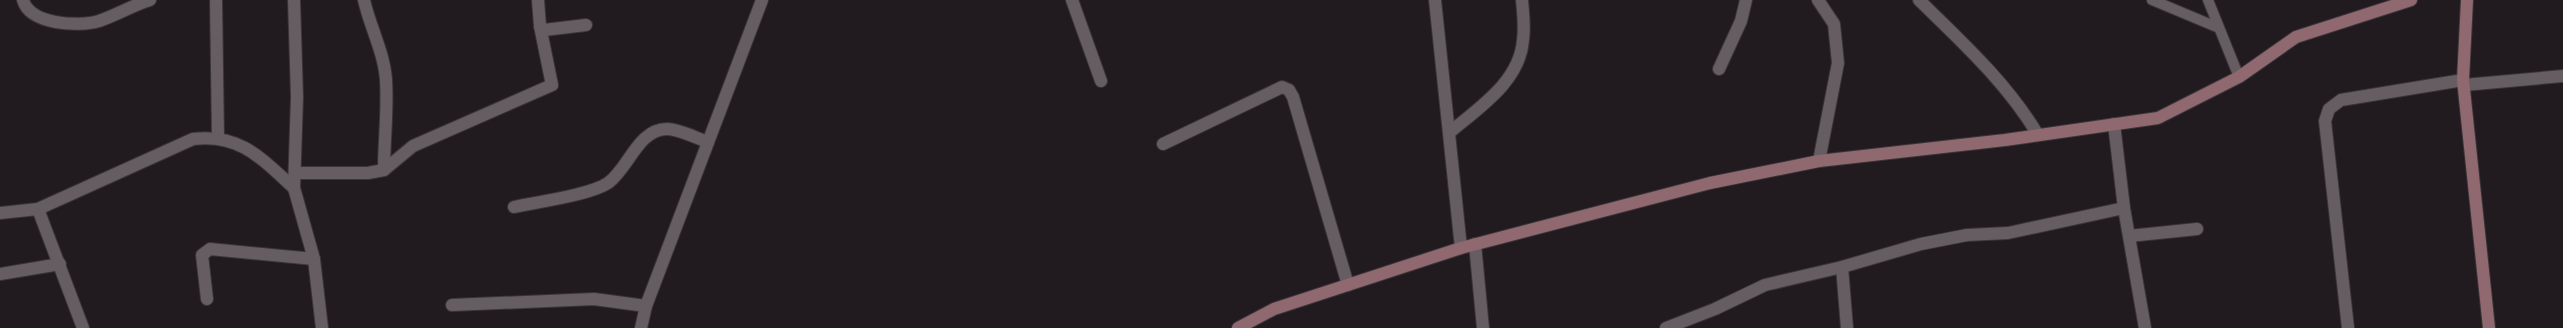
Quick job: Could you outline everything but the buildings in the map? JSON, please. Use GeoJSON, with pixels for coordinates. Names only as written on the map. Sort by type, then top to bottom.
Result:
{"type":"FeatureCollection","features":[{"type":"Feature","properties":{"kind":"street"},"geometry":{"type":"LineString","coordinates":[[23,0],[31,12],[39,18],[73,24],[99,21],[129,6],[150,0]]}},
{"type":"Feature","properties":{"kind":"street"},"geometry":{"type":"LineString","coordinates":[[216,0],[218,138]]}},
{"type":"Feature","properties":{"kind":"street"},"geometry":{"type":"LineString","coordinates":[[294,0],[297,97],[294,188],[314,259],[322,328]]}},
{"type":"Feature","properties":{"kind":"street"},"geometry":{"type":"LineString","coordinates":[[364,0],[368,20],[381,51],[386,80],[384,170]]}},
{"type":"Feature","properties":{"kind":"street"},"geometry":{"type":"LineString","coordinates":[[295,173],[368,172],[384,170],[413,146],[552,85],[540,26],[538,0]]}},
{"type":"Feature","properties":{"kind":"street"},"geometry":{"type":"LineString","coordinates":[[641,328],[646,306],[762,0]]}},
{"type":"Feature","properties":{"kind":"street"},"geometry":{"type":"LineString","coordinates":[[1072,0],[1101,80]]}},
{"type":"Feature","properties":{"kind":"street"},"geometry":{"type":"LineString","coordinates":[[1435,0],[1461,248]]}},
{"type":"Feature","properties":{"kind":"street"},"geometry":{"type":"LineString","coordinates":[[1449,133],[1499,91],[1514,66],[1524,41],[1522,0]]}},
{"type":"Feature","properties":{"kind":"street"},"geometry":{"type":"LineString","coordinates":[[1719,69],[1741,21],[1746,0]]}},
{"type":"Feature","properties":{"kind":"street"},"geometry":{"type":"LineString","coordinates":[[1818,0],[1834,24],[1838,63],[1819,161]]}},
{"type":"Feature","properties":{"kind":"street"},"geometry":{"type":"LineString","coordinates":[[1919,0],[1982,61],[2023,111],[2038,135]]}},
{"type":"Feature","properties":{"kind":"street"},"geometry":{"type":"LineString","coordinates":[[1238,328],[1274,309],[1461,248],[1710,183],[1819,161],[2038,135],[2158,118],[2239,77],[2296,37],[2411,0]]}},
{"type":"Feature","properties":{"kind":"street"},"geometry":{"type":"LineString","coordinates":[[2467,0],[2463,83],[2489,328]]}},
{"type":"Feature","properties":{"kind":"street"},"geometry":{"type":"LineString","coordinates":[[540,26],[550,30],[586,25]]}},
{"type":"Feature","properties":{"kind":"street"},"geometry":{"type":"LineString","coordinates":[[2348,328],[2325,121],[2330,109],[2341,100],[2463,83],[2563,76]]}},
{"type":"Feature","properties":{"kind":"street"},"geometry":{"type":"LineString","coordinates":[[1163,144],[1282,87],[1289,90],[1293,97],[1348,285]]}},
{"type":"Feature","properties":{"kind":"street"},"geometry":{"type":"LineString","coordinates":[[2114,124],[2124,208],[2145,328]]}},
{"type":"Feature","properties":{"kind":"street"},"geometry":{"type":"LineString","coordinates":[[514,207],[595,189],[608,183],[642,141],[655,131],[668,129],[708,142]]}},
{"type":"Feature","properties":{"kind":"street"},"geometry":{"type":"LineString","coordinates":[[0,213],[38,208],[193,139],[218,138],[241,145],[261,158],[294,188]]}},
{"type":"Feature","properties":{"kind":"street"},"geometry":{"type":"LineString","coordinates":[[38,208],[83,328]]}},
{"type":"Feature","properties":{"kind":"street"},"geometry":{"type":"LineString","coordinates":[[1666,328],[1708,312],[1764,284],[1842,267],[1921,244],[1967,235],[2008,233],[2124,208]]}},
{"type":"Feature","properties":{"kind":"street"},"geometry":{"type":"LineString","coordinates":[[2129,236],[2197,228]]}},
{"type":"Feature","properties":{"kind":"street"},"geometry":{"type":"LineString","coordinates":[[1475,244],[1483,328]]}},
{"type":"Feature","properties":{"kind":"street"},"geometry":{"type":"LineString","coordinates":[[207,299],[202,255],[210,249],[314,259]]}},
{"type":"Feature","properties":{"kind":"street"},"geometry":{"type":"LineString","coordinates":[[0,274],[60,264]]}},
{"type":"Feature","properties":{"kind":"street"},"geometry":{"type":"LineString","coordinates":[[1842,267],[1847,328]]}},
{"type":"Feature","properties":{"kind":"street"},"geometry":{"type":"LineString","coordinates":[[452,305],[594,299],[646,306]]}},
{"type":"Feature","properties":{"kind":"lane"},"geometry":{"type":"LineString","coordinates":[[2152,0],[2219,28]]}},
{"type":"Feature","properties":{"kind":"lane"},"geometry":{"type":"LineString","coordinates":[[2208,0],[2239,77]]}}]}
